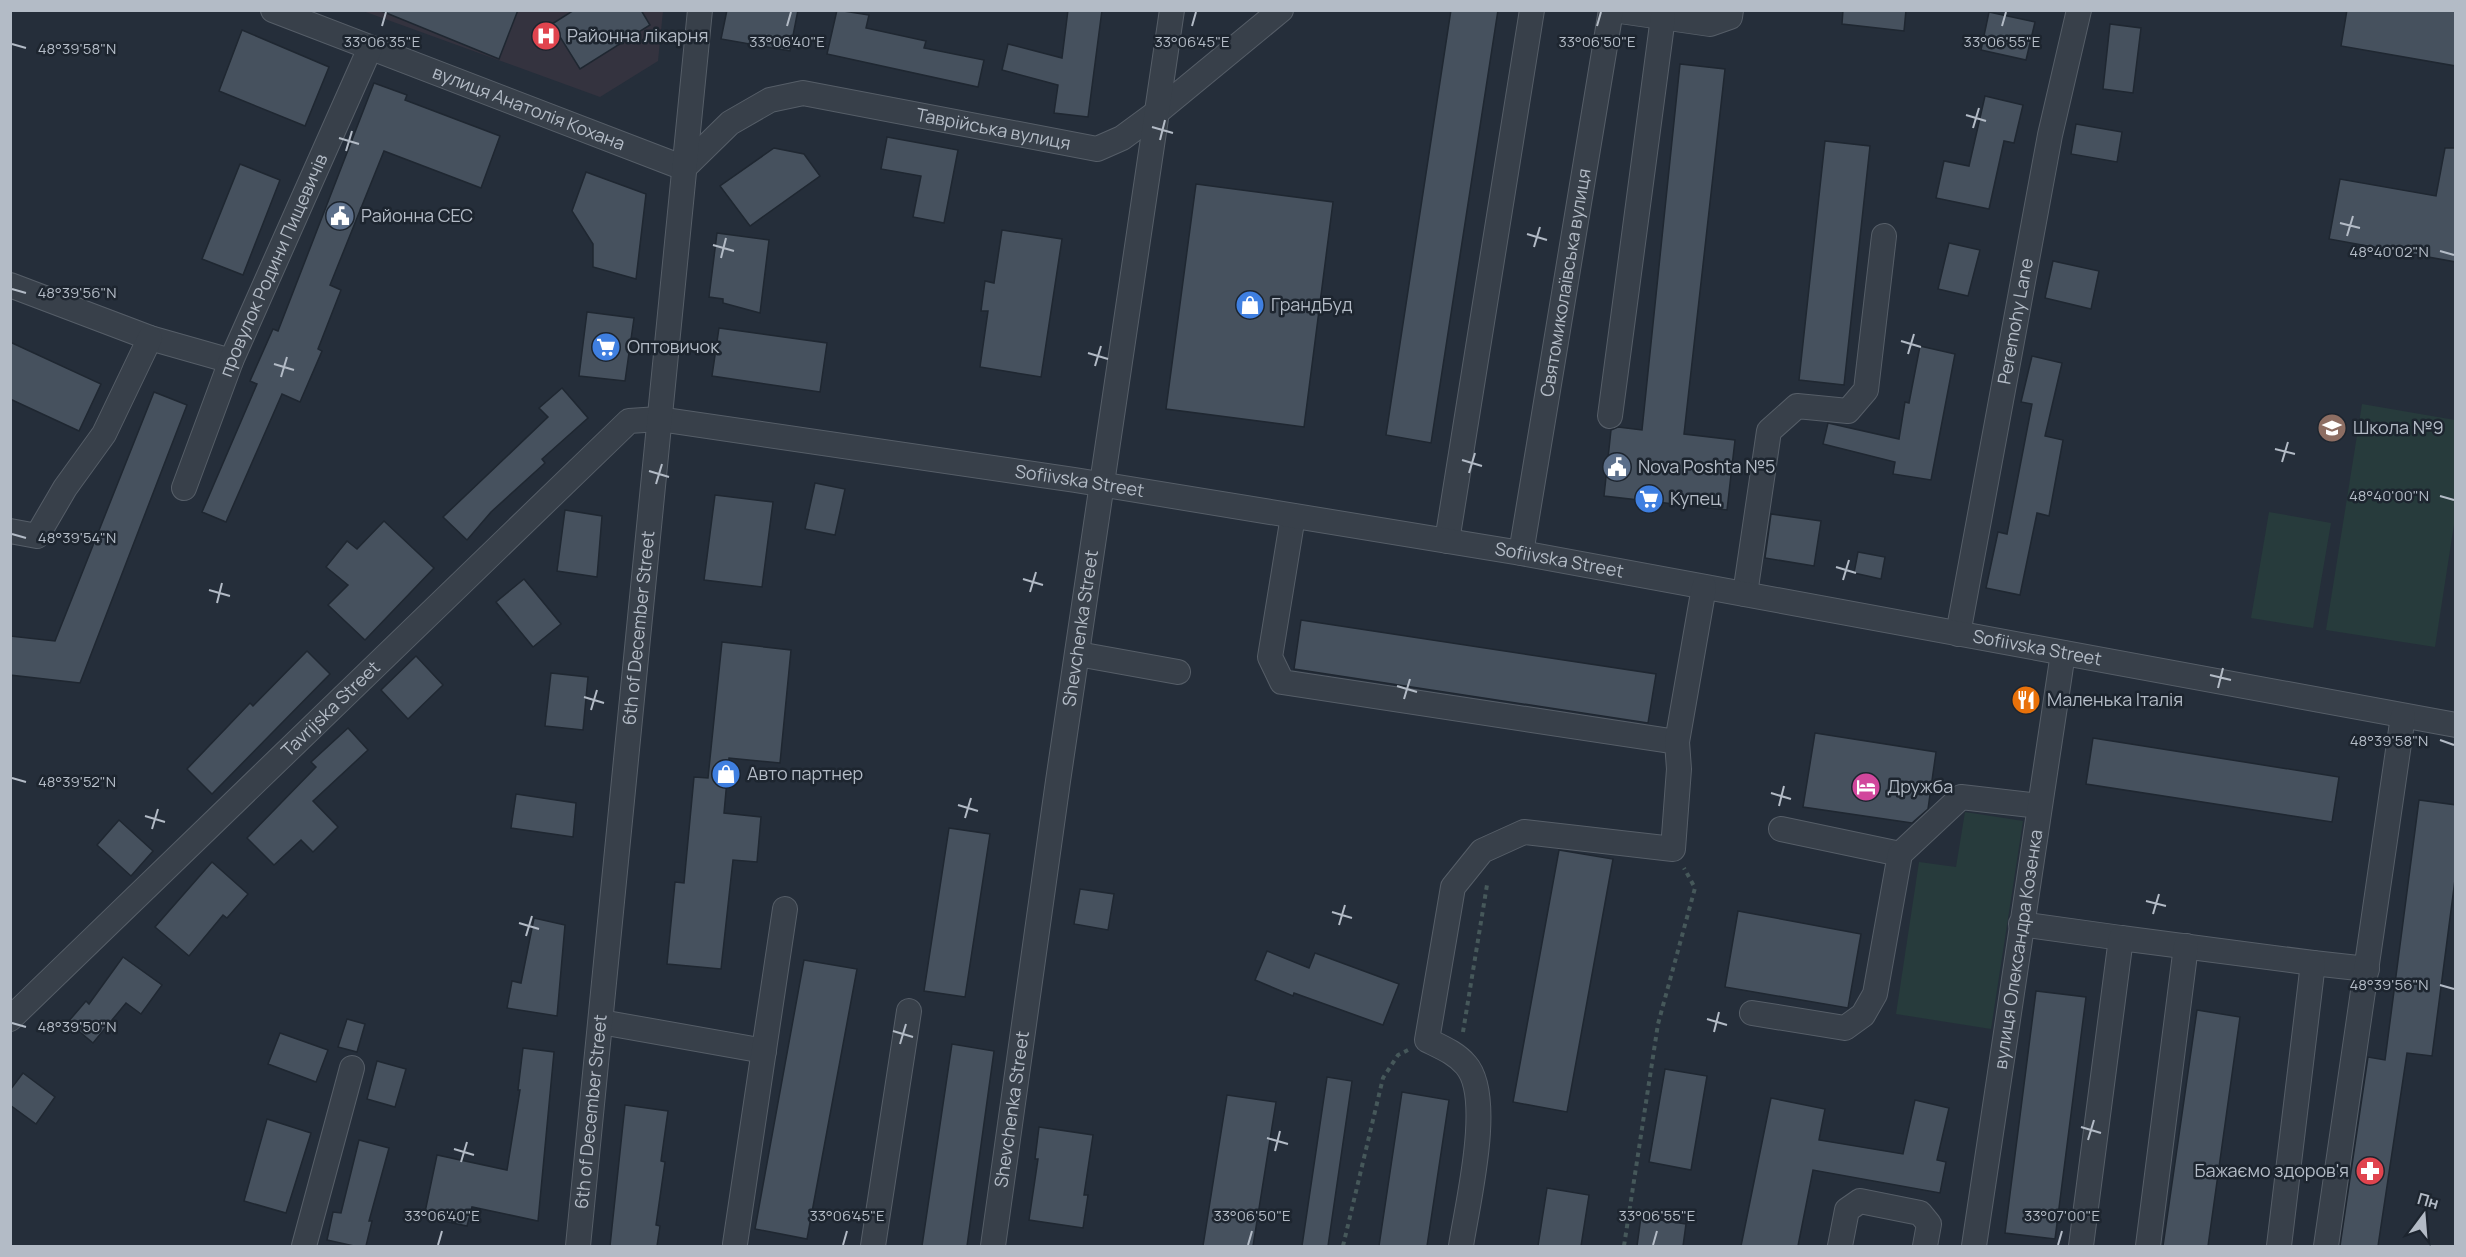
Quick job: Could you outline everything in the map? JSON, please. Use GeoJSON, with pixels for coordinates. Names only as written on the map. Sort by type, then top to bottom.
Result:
{"type":"FeatureCollection","features":[{"type":"Feature","properties":{"kind":"street","name":"вулиця Анатолія Кохана"},"geometry":{"type":"LineString","coordinates":[[273,10],[684,168]]}},
{"type":"Feature","properties":{"kind":"street","name":"6th of December Street"},"geometry":{"type":"LineString","coordinates":[[578,1246],[700,10]]}},
{"type":"Feature","properties":{"kind":"street","name":"Shevchenka Street"},"geometry":{"type":"LineString","coordinates":[[993,1246],[1072,732],[1078,654],[1172,10]]}},
{"type":"Feature","properties":{"kind":"street","name":"Таврійська вулиця"},"geometry":{"type":"LineString","coordinates":[[684,168],[730,123],[770,100],[803,93],[1097,148],[1122,138],[1156,113],[1281,10]]}},
{"type":"Feature","properties":{"kind":"street"},"geometry":{"type":"LineString","coordinates":[[1447,541],[1532,10]]}},
{"type":"Feature","properties":{"kind":"street"},"geometry":{"type":"LineString","coordinates":[[1612,10],[1710,24],[1730,17],[1731,10]]}},
{"type":"Feature","properties":{"kind":"street","name":"Святомиколаївська вулиця"},"geometry":{"type":"LineString","coordinates":[[1521,553],[1612,10]]}},
{"type":"Feature","properties":{"kind":"street","name":"Peremohy Lane"},"geometry":{"type":"LineString","coordinates":[[1958,634],[2050,135],[2079,10]]}},
{"type":"Feature","properties":{"kind":"street"},"geometry":{"type":"LineString","coordinates":[[1610,416],[1663,17]]}},
{"type":"Feature","properties":{"kind":"street","name":"провулок Родини Пищевичів"},"geometry":{"type":"LineString","coordinates":[[184,488],[231,361],[370,48]]}},
{"type":"Feature","properties":{"kind":"street"},"geometry":{"type":"LineString","coordinates":[[1746,594],[1768,430],[1797,406],[1848,411],[1866,390],[1884,236]]}},
{"type":"Feature","properties":{"kind":"street"},"geometry":{"type":"LineString","coordinates":[[10,285],[150,338],[231,361]]}},
{"type":"Feature","properties":{"kind":"street"},"geometry":{"type":"LineString","coordinates":[[10,531],[38,536],[65,488],[104,434],[150,338]]}},
{"type":"Feature","properties":{"kind":"street","name":"Sofiivska Street"},"geometry":{"type":"LineString","coordinates":[[659,419],[1102,485],[1521,553],[2456,725]]}},
{"type":"Feature","properties":{"kind":"street","name":"Tavrijska Street"},"geometry":{"type":"LineString","coordinates":[[10,1019],[628,422],[659,419]]}},
{"type":"Feature","properties":{"kind":"street"},"geometry":{"type":"LineString","coordinates":[[1293,516],[1270,657],[1282,682],[1677,742]]}},
{"type":"Feature","properties":{"kind":"street"},"geometry":{"type":"LineString","coordinates":[[1461,1246],[1480,1119],[1479,1092],[1467,1066],[1427,1040],[1453,887],[1482,851],[1524,832],[1673,849],[1679,770],[1677,742],[1704,587]]}},
{"type":"Feature","properties":{"kind":"street","name":"вулиця Олександра Козенка"},"geometry":{"type":"LineString","coordinates":[[1974,1246],[2063,653]]}},
{"type":"Feature","properties":{"kind":"street"},"geometry":{"type":"LineString","coordinates":[[1078,654],[1178,672]]}},
{"type":"Feature","properties":{"kind":"street"},"geometry":{"type":"LineString","coordinates":[[2326,1246],[2403,716]]}},
{"type":"Feature","properties":{"kind":"street"},"geometry":{"type":"LineString","coordinates":[[1752,1013],[1845,1028],[1863,1015],[1875,994],[1900,854],[1961,797],[2039,806]]}},
{"type":"Feature","properties":{"kind":"street"},"geometry":{"type":"LineString","coordinates":[[1781,829],[1900,854]]}},
{"type":"Feature","properties":{"kind":"street"},"geometry":{"type":"LineString","coordinates":[[735,1244],[784,909]]}},
{"type":"Feature","properties":{"kind":"street"},"geometry":{"type":"LineString","coordinates":[[2021,924],[2367,969]]}},
{"type":"Feature","properties":{"kind":"street"},"geometry":{"type":"LineString","coordinates":[[2081,1246],[2121,938]]}},
{"type":"Feature","properties":{"kind":"street"},"geometry":{"type":"LineString","coordinates":[[2148,1246],[2186,946]]}},
{"type":"Feature","properties":{"kind":"street"},"geometry":{"type":"LineString","coordinates":[[2279,1246],[2313,963]]}},
{"type":"Feature","properties":{"kind":"street"},"geometry":{"type":"LineString","coordinates":[[873,1246],[909,1011]]}},
{"type":"Feature","properties":{"kind":"street"},"geometry":{"type":"LineString","coordinates":[[601,1022],[764,1051]]}},
{"type":"Feature","properties":{"kind":"street"},"geometry":{"type":"LineString","coordinates":[[304,1246],[352,1068]]}},
{"type":"Feature","properties":{"kind":"street"},"geometry":{"type":"LineString","coordinates":[[1840,1246],[1847,1210],[1860,1201],[1920,1213],[1929,1224],[1925,1246]]}},
{"type":"Feature","properties":{"kind":"path"},"geometry":{"type":"LineString","coordinates":[[1459,1059],[1493,846]]}},
{"type":"Feature","properties":{"kind":"path"},"geometry":{"type":"LineString","coordinates":[[1624,1246],[1658,1024],[1695,888],[1673,849]]}},
{"type":"Feature","properties":{"kind":"path"},"geometry":{"type":"LineString","coordinates":[[1343,1246],[1383,1078],[1398,1055],[1427,1040]]}},
{"type":"Feature","properties":{"kind":"shaded area","name":"Районна лікарня"},"geometry":{"type":"Polygon","coordinates":[[[363,11],[663,11],[658,61],[600,97],[363,11]]]}},
{"type":"Feature","properties":{"kind":"green space"},"geometry":{"type":"Polygon","coordinates":[[[2362,404],[2455,420],[2455,518],[2435,647],[2326,630],[2362,404]]]}},
{"type":"Feature","properties":{"kind":"green space"},"geometry":{"type":"Polygon","coordinates":[[[2269,512],[2331,523],[2313,628],[2251,618],[2269,512]]]}},
{"type":"Feature","properties":{"kind":"green space"},"geometry":{"type":"Polygon","coordinates":[[[1965,812],[2023,821],[1991,1029],[1896,1014],[1919,862],[1956,867],[1965,812]]]}},
{"type":"Feature","properties":{"kind":"building"},"geometry":{"type":"Polygon","coordinates":[[[379,10],[518,10],[499,59],[379,10]]]}},
{"type":"Feature","properties":{"kind":"building"},"geometry":{"type":"Polygon","coordinates":[[[574,10],[641,10],[650,25],[580,69],[552,24],[574,10]]]}},
{"type":"Feature","properties":{"kind":"building"},"geometry":{"type":"Polygon","coordinates":[[[727,10],[798,10],[790,51],[721,39],[727,10]]]}},
{"type":"Feature","properties":{"kind":"building"},"geometry":{"type":"Polygon","coordinates":[[[837,10],[869,15],[866,28],[926,41],[924,48],[984,60],[978,87],[827,54],[837,10]]]}},
{"type":"Feature","properties":{"kind":"building"},"geometry":{"type":"Polygon","coordinates":[[[1068,10],[1102,10],[1088,117],[1054,113],[1058,85],[1002,70],[1008,44],[1062,58],[1068,10]]]}},
{"type":"Feature","properties":{"kind":"building"},"geometry":{"type":"Polygon","coordinates":[[[1451,10],[1498,10],[1431,443],[1386,435],[1451,10]]]}},
{"type":"Feature","properties":{"kind":"building"},"geometry":{"type":"Polygon","coordinates":[[[1843,10],[1906,10],[1904,31],[1842,24],[1843,10]]]}},
{"type":"Feature","properties":{"kind":"building"},"geometry":{"type":"Polygon","coordinates":[[[2347,10],[2456,10],[2456,66],[2341,46],[2347,10]]]}},
{"type":"Feature","properties":{"kind":"building"},"geometry":{"type":"Polygon","coordinates":[[[1989,12],[2035,22],[2026,60],[1981,50],[1989,12]]]}},
{"type":"Feature","properties":{"kind":"building"},"geometry":{"type":"Polygon","coordinates":[[[2110,24],[2141,28],[2133,93],[2103,89],[2110,24]]]}},
{"type":"Feature","properties":{"kind":"building"},"geometry":{"type":"Polygon","coordinates":[[[242,30],[329,67],[305,126],[219,91],[242,30]]]}},
{"type":"Feature","properties":{"kind":"building"},"geometry":{"type":"Polygon","coordinates":[[[1680,64],[1725,69],[1684,434],[1735,440],[1727,510],[1604,496],[1611,430],[1618,427],[1642,430],[1680,64]]]}},
{"type":"Feature","properties":{"kind":"building"},"geometry":{"type":"Polygon","coordinates":[[[374,83],[407,95],[405,100],[500,136],[481,188],[384,151],[330,285],[341,290],[318,349],[322,351],[300,402],[282,394],[226,522],[202,512],[257,384],[250,381],[273,329],[278,331],[374,83]]]}},
{"type":"Feature","properties":{"kind":"building"},"geometry":{"type":"Polygon","coordinates":[[[1985,96],[2023,105],[2014,143],[2004,141],[1989,209],[1936,198],[1944,161],[1969,166],[1985,96]]]}},
{"type":"Feature","properties":{"kind":"building"},"geometry":{"type":"Polygon","coordinates":[[[2076,124],[2122,132],[2117,162],[2071,154],[2076,124]]]}},
{"type":"Feature","properties":{"kind":"building"},"geometry":{"type":"Polygon","coordinates":[[[887,137],[958,150],[944,223],[913,217],[921,176],[881,169],[887,137]]]}},
{"type":"Feature","properties":{"kind":"building"},"geometry":{"type":"Polygon","coordinates":[[[1825,141],[1870,146],[1844,385],[1799,380],[1825,141]]]}},
{"type":"Feature","properties":{"kind":"building"},"geometry":{"type":"Polygon","coordinates":[[[774,148],[804,154],[820,176],[750,226],[720,186],[774,148]]]}},
{"type":"Feature","properties":{"kind":"building"},"geometry":{"type":"Polygon","coordinates":[[[2445,148],[2456,148],[2456,262],[2329,239],[2340,179],[2436,196],[2445,148]]]}},
{"type":"Feature","properties":{"kind":"building"},"geometry":{"type":"Polygon","coordinates":[[[240,164],[280,180],[243,275],[202,259],[240,164]]]}},
{"type":"Feature","properties":{"kind":"building"},"geometry":{"type":"Polygon","coordinates":[[[586,172],[646,194],[636,279],[593,267],[593,244],[572,211],[586,172]]]}},
{"type":"Feature","properties":{"kind":"building","name":"ГрандБуд"},"geometry":{"type":"Polygon","coordinates":[[[1196,184],[1333,202],[1304,427],[1166,409],[1196,184]]]}},
{"type":"Feature","properties":{"kind":"building"},"geometry":{"type":"Polygon","coordinates":[[[1002,230],[1062,239],[1041,377],[980,367],[988,311],[981,311],[985,281],[994,283],[1002,230]]]}},
{"type":"Feature","properties":{"kind":"building"},"geometry":{"type":"Polygon","coordinates":[[[717,233],[769,240],[760,313],[723,303],[723,299],[709,297],[717,233]]]}},
{"type":"Feature","properties":{"kind":"building"},"geometry":{"type":"Polygon","coordinates":[[[1949,243],[1980,250],[1968,296],[1938,289],[1949,243]]]}},
{"type":"Feature","properties":{"kind":"building"},"geometry":{"type":"Polygon","coordinates":[[[2053,261],[2099,271],[2091,309],[2045,298],[2053,261]]]}},
{"type":"Feature","properties":{"kind":"building","name":"Оптовичок"},"geometry":{"type":"Polygon","coordinates":[[[587,312],[634,318],[625,381],[579,376],[587,312]]]}},
{"type":"Feature","properties":{"kind":"building"},"geometry":{"type":"Polygon","coordinates":[[[719,328],[827,343],[820,392],[712,376],[719,328]]]}},
{"type":"Feature","properties":{"kind":"building"},"geometry":{"type":"Polygon","coordinates":[[[10,342],[101,384],[79,431],[10,399],[10,342]]]}},
{"type":"Feature","properties":{"kind":"building"},"geometry":{"type":"Polygon","coordinates":[[[1920,346],[1955,354],[1931,480],[1893,474],[1895,462],[1823,444],[1828,423],[1899,439],[1905,402],[1909,403],[1920,346]]]}},
{"type":"Feature","properties":{"kind":"building"},"geometry":{"type":"Polygon","coordinates":[[[2032,356],[2062,363],[2045,436],[2063,440],[2049,516],[2037,513],[2020,595],[1986,588],[1998,532],[2007,534],[2032,404],[2021,402],[2032,356]]]}},
{"type":"Feature","properties":{"kind":"building"},"geometry":{"type":"Polygon","coordinates":[[[562,388],[588,418],[542,459],[545,463],[491,512],[467,540],[443,517],[548,417],[539,408],[562,388]]]}},
{"type":"Feature","properties":{"kind":"building"},"geometry":{"type":"Polygon","coordinates":[[[154,392],[187,405],[80,683],[10,675],[10,636],[55,641],[154,392]]]}},
{"type":"Feature","properties":{"kind":"building"},"geometry":{"type":"Polygon","coordinates":[[[815,483],[845,489],[835,535],[805,529],[815,483]]]}},
{"type":"Feature","properties":{"kind":"building"},"geometry":{"type":"Polygon","coordinates":[[[715,495],[773,502],[762,587],[704,580],[715,495]]]}},
{"type":"Feature","properties":{"kind":"building"},"geometry":{"type":"Polygon","coordinates":[[[565,510],[602,516],[597,577],[557,571],[565,510]]]}},
{"type":"Feature","properties":{"kind":"building"},"geometry":{"type":"Polygon","coordinates":[[[1771,514],[1821,521],[1814,566],[1765,558],[1771,514]]]}},
{"type":"Feature","properties":{"kind":"building"},"geometry":{"type":"Polygon","coordinates":[[[384,521],[434,568],[365,640],[328,605],[348,585],[326,567],[347,541],[357,549],[384,521]]]}},
{"type":"Feature","properties":{"kind":"building"},"geometry":{"type":"Polygon","coordinates":[[[1858,552],[1885,557],[1881,579],[1854,573],[1858,552]]]}},
{"type":"Feature","properties":{"kind":"building"},"geometry":{"type":"Polygon","coordinates":[[[524,579],[561,624],[533,647],[496,602],[524,579]]]}},
{"type":"Feature","properties":{"kind":"building"},"geometry":{"type":"Polygon","coordinates":[[[1301,620],[1656,674],[1648,723],[1294,669],[1301,620]]]}},
{"type":"Feature","properties":{"kind":"building"},"geometry":{"type":"Polygon","coordinates":[[[722,642],[791,650],[780,763],[729,758],[724,813],[761,817],[757,862],[733,860],[721,969],[667,964],[675,882],[684,883],[694,777],[708,778],[722,642]]]}},
{"type":"Feature","properties":{"kind":"building"},"geometry":{"type":"Polygon","coordinates":[[[307,651],[330,674],[212,794],[187,769],[250,703],[253,706],[307,651]]]}},
{"type":"Feature","properties":{"kind":"building"},"geometry":{"type":"Polygon","coordinates":[[[416,656],[443,685],[408,719],[381,690],[416,656]]]}},
{"type":"Feature","properties":{"kind":"building"},"geometry":{"type":"Polygon","coordinates":[[[551,673],[588,677],[583,730],[545,726],[551,673]]]}},
{"type":"Feature","properties":{"kind":"building"},"geometry":{"type":"Polygon","coordinates":[[[348,728],[368,750],[313,801],[338,827],[313,852],[301,840],[274,865],[247,838],[316,767],[311,762],[348,728]]]}},
{"type":"Feature","properties":{"kind":"building"},"geometry":{"type":"Polygon","coordinates":[[[1815,733],[1936,752],[1928,809],[1912,823],[1803,807],[1815,733]]]}},
{"type":"Feature","properties":{"kind":"building"},"geometry":{"type":"Polygon","coordinates":[[[2093,738],[2339,777],[2332,822],[2086,784],[2093,738]]]}},
{"type":"Feature","properties":{"kind":"building"},"geometry":{"type":"Polygon","coordinates":[[[516,794],[576,803],[573,837],[511,828],[516,794]]]}},
{"type":"Feature","properties":{"kind":"building"},"geometry":{"type":"Polygon","coordinates":[[[2419,800],[2456,805],[2456,872],[2432,1056],[2407,1053],[2378,1246],[2340,1246],[2368,1057],[2385,1060],[2419,800]]]}},
{"type":"Feature","properties":{"kind":"building"},"geometry":{"type":"Polygon","coordinates":[[[119,820],[153,851],[131,876],[97,845],[119,820]]]}},
{"type":"Feature","properties":{"kind":"building"},"geometry":{"type":"Polygon","coordinates":[[[949,828],[990,834],[965,997],[924,991],[949,828]]]}},
{"type":"Feature","properties":{"kind":"building"},"geometry":{"type":"Polygon","coordinates":[[[1559,850],[1613,859],[1567,1112],[1513,1102],[1559,850]]]}},
{"type":"Feature","properties":{"kind":"building"},"geometry":{"type":"Polygon","coordinates":[[[212,862],[248,894],[227,918],[223,915],[189,956],[155,927],[212,862]]]}},
{"type":"Feature","properties":{"kind":"building"},"geometry":{"type":"Polygon","coordinates":[[[1080,889],[1114,894],[1108,930],[1074,924],[1080,889]]]}},
{"type":"Feature","properties":{"kind":"building"},"geometry":{"type":"Polygon","coordinates":[[[1738,911],[1861,934],[1848,1008],[1725,987],[1738,911]]]}},
{"type":"Feature","properties":{"kind":"building"},"geometry":{"type":"Polygon","coordinates":[[[534,918],[565,925],[557,1016],[507,1008],[512,981],[521,983],[534,918]]]}},
{"type":"Feature","properties":{"kind":"building"},"geometry":{"type":"Polygon","coordinates":[[[1267,951],[1309,968],[1315,953],[1399,984],[1383,1025],[1294,993],[1293,996],[1255,980],[1267,951]]]}},
{"type":"Feature","properties":{"kind":"building"},"geometry":{"type":"Polygon","coordinates":[[[123,957],[162,985],[141,1014],[126,1003],[93,1043],[68,1022],[86,1001],[89,1004],[123,957]]]}},
{"type":"Feature","properties":{"kind":"building"},"geometry":{"type":"Polygon","coordinates":[[[804,960],[857,969],[807,1239],[755,1229],[804,960]]]}},
{"type":"Feature","properties":{"kind":"building"},"geometry":{"type":"Polygon","coordinates":[[[2036,991],[2086,997],[2055,1239],[2005,1233],[2036,991]]]}},
{"type":"Feature","properties":{"kind":"building"},"geometry":{"type":"Polygon","coordinates":[[[2197,1010],[2240,1017],[2208,1246],[2163,1246],[2197,1010]]]}},
{"type":"Feature","properties":{"kind":"building"},"geometry":{"type":"Polygon","coordinates":[[[347,1019],[365,1024],[357,1052],[338,1047],[347,1019]]]}},
{"type":"Feature","properties":{"kind":"building"},"geometry":{"type":"Polygon","coordinates":[[[280,1033],[328,1050],[316,1082],[268,1064],[280,1033]]]}},
{"type":"Feature","properties":{"kind":"building"},"geometry":{"type":"Polygon","coordinates":[[[952,1044],[994,1051],[967,1246],[922,1246],[952,1044]]]}},
{"type":"Feature","properties":{"kind":"building"},"geometry":{"type":"Polygon","coordinates":[[[523,1048],[554,1052],[538,1221],[472,1207],[467,1226],[424,1217],[437,1155],[507,1170],[520,1090],[518,1090],[523,1048]]]}},
{"type":"Feature","properties":{"kind":"building"},"geometry":{"type":"Polygon","coordinates":[[[377,1061],[406,1069],[395,1107],[367,1099],[377,1061]]]}},
{"type":"Feature","properties":{"kind":"building"},"geometry":{"type":"Polygon","coordinates":[[[1665,1069],[1707,1076],[1691,1170],[1649,1162],[1665,1069]]]}},
{"type":"Feature","properties":{"kind":"building"},"geometry":{"type":"Polygon","coordinates":[[[23,1073],[55,1097],[36,1124],[10,1105],[10,1090],[23,1073]]]}},
{"type":"Feature","properties":{"kind":"building"},"geometry":{"type":"Polygon","coordinates":[[[1327,1077],[1352,1081],[1328,1246],[1302,1246],[1327,1077]]]}},
{"type":"Feature","properties":{"kind":"building"},"geometry":{"type":"Polygon","coordinates":[[[1402,1092],[1449,1100],[1427,1246],[1379,1246],[1402,1092]]]}},
{"type":"Feature","properties":{"kind":"building"},"geometry":{"type":"Polygon","coordinates":[[[1227,1095],[1276,1102],[1253,1246],[1203,1246],[1227,1095]]]}},
{"type":"Feature","properties":{"kind":"building"},"geometry":{"type":"Polygon","coordinates":[[[1771,1098],[1825,1109],[1819,1140],[1903,1154],[1915,1100],[1949,1108],[1937,1160],[1946,1162],[1940,1193],[1813,1170],[1798,1246],[1741,1246],[1771,1098]]]}},
{"type":"Feature","properties":{"kind":"building"},"geometry":{"type":"Polygon","coordinates":[[[625,1105],[668,1111],[661,1161],[665,1162],[656,1225],[660,1226],[657,1246],[610,1246],[625,1105]]]}},
{"type":"Feature","properties":{"kind":"building"},"geometry":{"type":"Polygon","coordinates":[[[267,1119],[311,1133],[286,1213],[244,1201],[267,1119]]]}},
{"type":"Feature","properties":{"kind":"building"},"geometry":{"type":"Polygon","coordinates":[[[1039,1127],[1093,1135],[1084,1195],[1088,1195],[1083,1228],[1029,1220],[1038,1159],[1035,1159],[1039,1127]]]}},
{"type":"Feature","properties":{"kind":"building"},"geometry":{"type":"Polygon","coordinates":[[[359,1140],[389,1148],[369,1221],[372,1221],[366,1246],[354,1246],[327,1240],[333,1212],[341,1213],[359,1140]]]}},
{"type":"Feature","properties":{"kind":"building"},"geometry":{"type":"Polygon","coordinates":[[[1547,1188],[1589,1195],[1581,1246],[1538,1246],[1547,1188]]]}},
{"type":"Feature","properties":{"kind":"building"},"geometry":{"type":"Polygon","coordinates":[[[1641,1217],[1686,1224],[1683,1246],[1637,1246],[1641,1217]]]}},
{"type":"Feature","properties":{"kind":"place","name":"Районна лікарня"},"geometry":{"type":"Point","coordinates":[546,36]}},
{"type":"Feature","properties":{"kind":"place","name":"Районна СЕС"},"geometry":{"type":"Point","coordinates":[340,216]}},
{"type":"Feature","properties":{"kind":"place","name":"ГрандБуд"},"geometry":{"type":"Point","coordinates":[1250,305]}},
{"type":"Feature","properties":{"kind":"place","name":"Оптовичок"},"geometry":{"type":"Point","coordinates":[606,347]}},
{"type":"Feature","properties":{"kind":"place","name":"Школа №9"},"geometry":{"type":"Point","coordinates":[2332,428]}},
{"type":"Feature","properties":{"kind":"place","name":"Nova Poshta №5"},"geometry":{"type":"Point","coordinates":[1617,467]}},
{"type":"Feature","properties":{"kind":"place","name":"Купец"},"geometry":{"type":"Point","coordinates":[1649,499]}},
{"type":"Feature","properties":{"kind":"place","name":"Маленька Італія"},"geometry":{"type":"Point","coordinates":[2026,700]}},
{"type":"Feature","properties":{"kind":"place","name":"Авто партнер"},"geometry":{"type":"Point","coordinates":[726,774]}},
{"type":"Feature","properties":{"kind":"place","name":"Дружба"},"geometry":{"type":"Point","coordinates":[1866,787]}},
{"type":"Feature","properties":{"kind":"place","name":"Бажаємо здоров'я"},"geometry":{"type":"Point","coordinates":[2370,1171]}}]}
